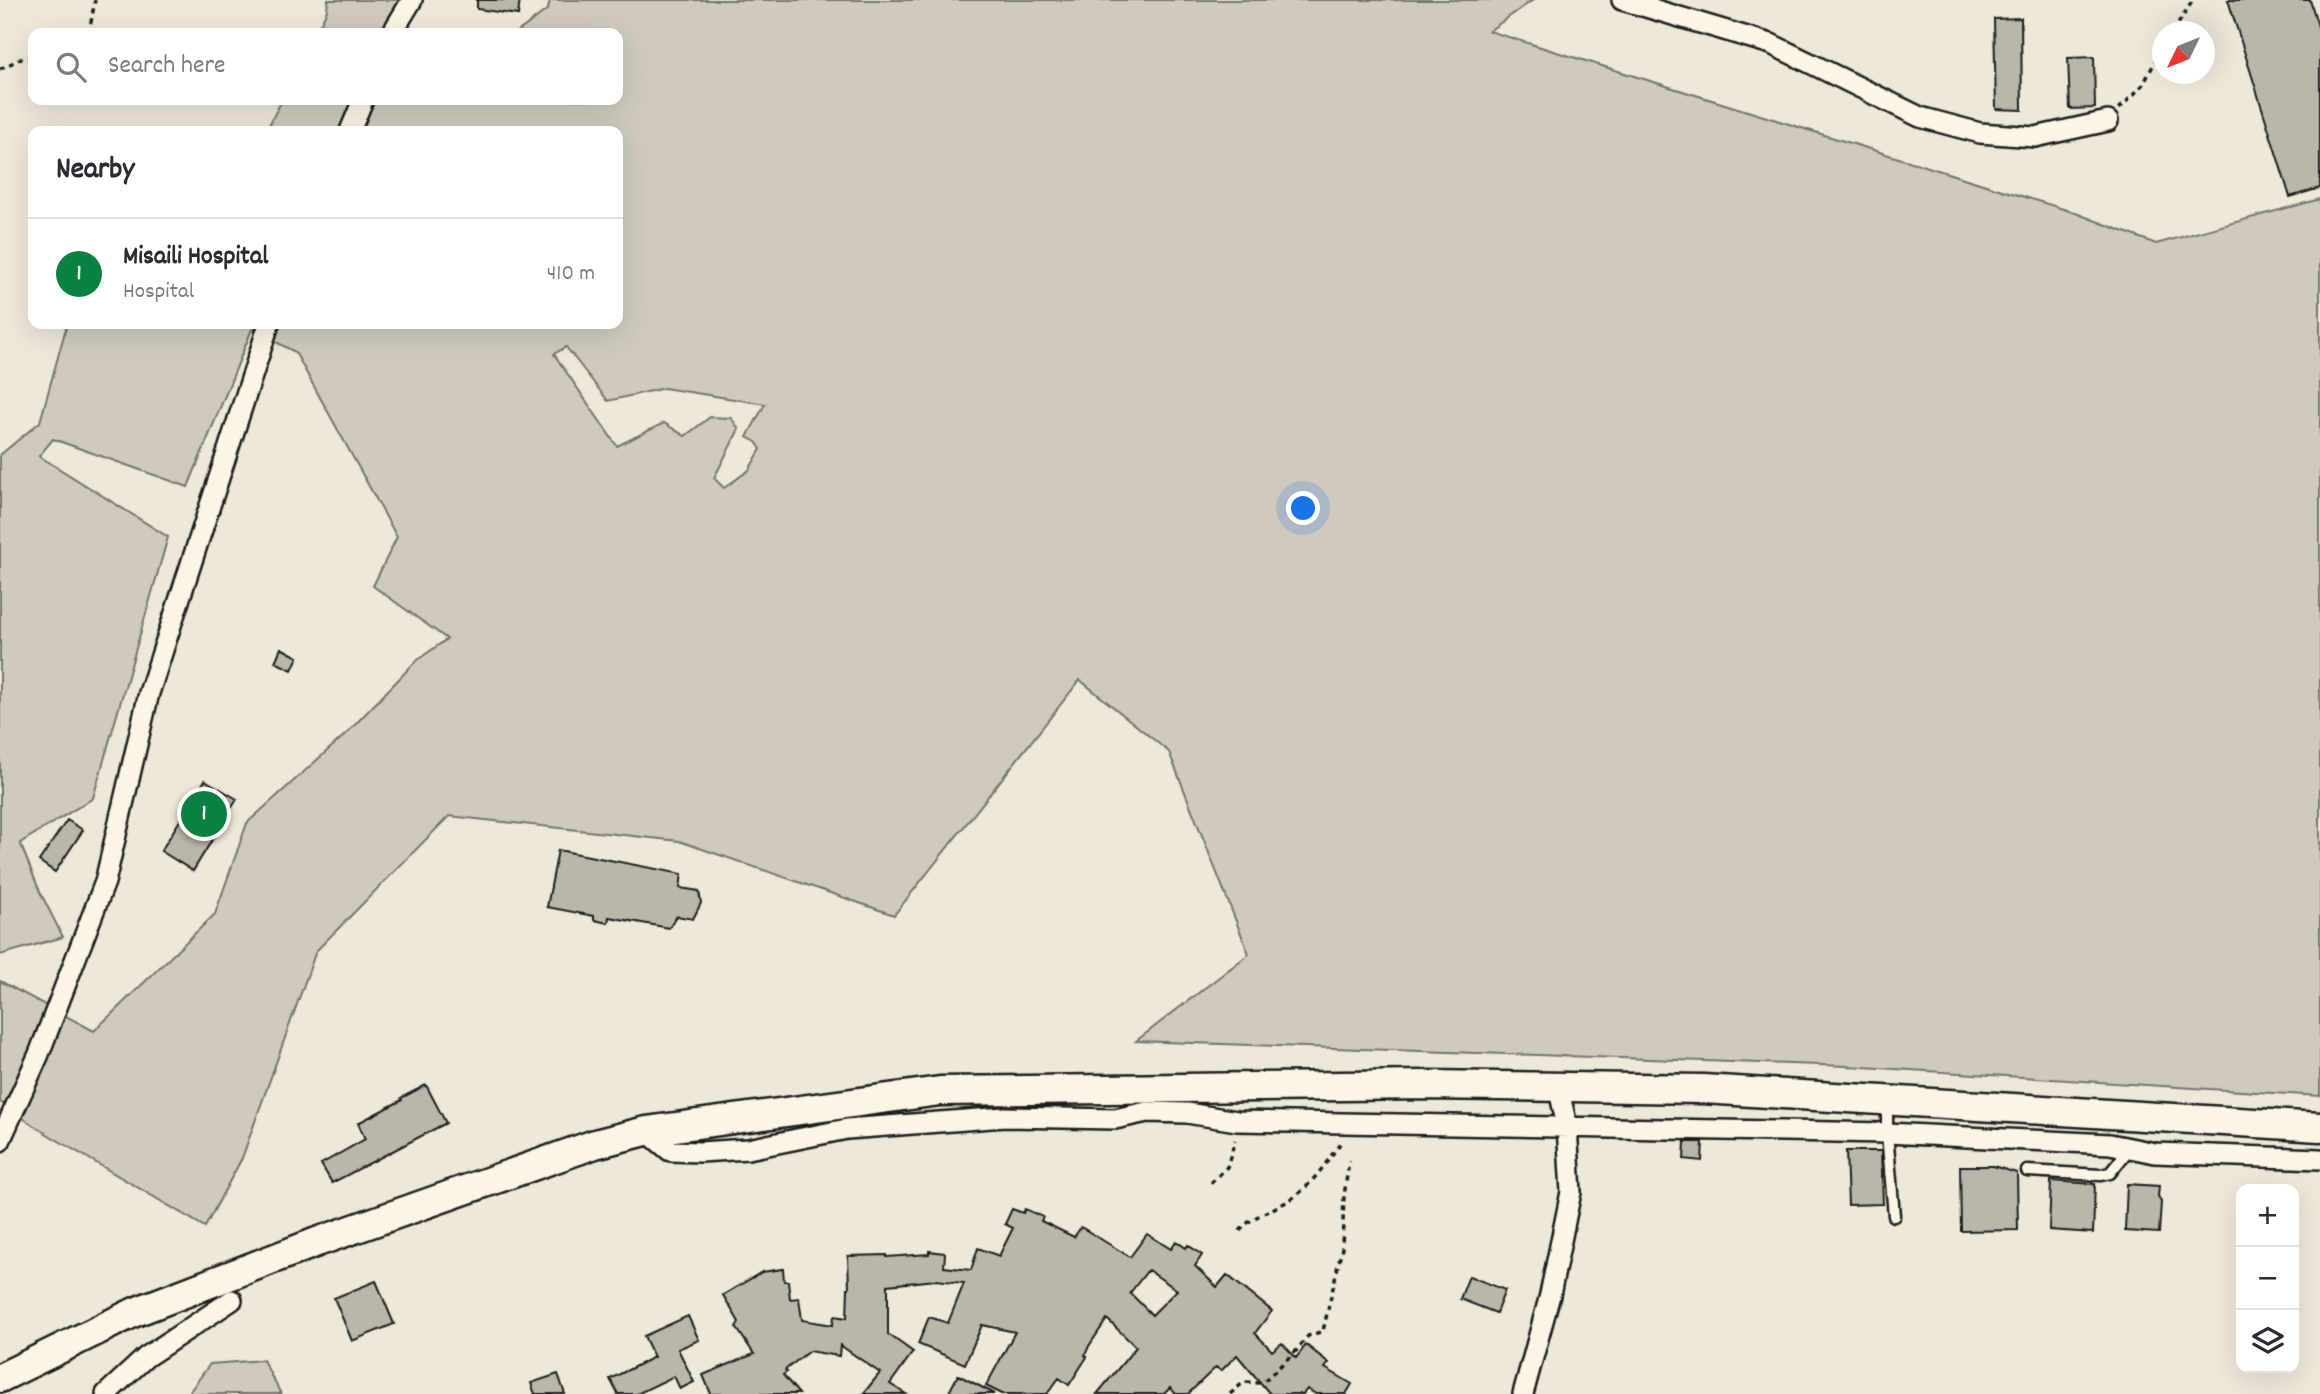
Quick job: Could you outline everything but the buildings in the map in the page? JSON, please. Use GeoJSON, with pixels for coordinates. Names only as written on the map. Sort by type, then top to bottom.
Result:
{"type":"FeatureCollection","features":[{"type":"Feature","properties":{"kind":"main road"},"geometry":{"type":"LineString","coordinates":[[0,1378],[135,1312],[247,1268],[595,1144],[646,1131],[940,1091],[1426,1085],[1703,1089],[2320,1127]]}},
{"type":"Feature","properties":{"kind":"street"},"geometry":{"type":"LineString","coordinates":[[395,28],[412,0]]}},
{"type":"Feature","properties":{"kind":"street"},"geometry":{"type":"LineString","coordinates":[[1622,0],[1771,44],[1920,117],[1980,133],[2035,137],[2108,121]]}},
{"type":"Feature","properties":{"kind":"street"},"geometry":{"type":"LineString","coordinates":[[352,126],[361,105]]}},
{"type":"Feature","properties":{"kind":"street"},"geometry":{"type":"LineString","coordinates":[[0,1142],[39,1054],[105,882],[149,693],[267,329]]}},
{"type":"Feature","properties":{"kind":"street"},"geometry":{"type":"LineString","coordinates":[[1523,1394],[1550,1295],[1571,1192],[1567,1126],[1558,1086]]}},
{"type":"Feature","properties":{"kind":"street"},"geometry":{"type":"LineString","coordinates":[[646,1131],[670,1151],[700,1152],[748,1149],[847,1129],[1004,1117],[1115,1119],[1147,1112],[1187,1113],[1241,1121],[1887,1133],[2110,1144],[2155,1153],[2320,1159]]}},
{"type":"Feature","properties":{"kind":"street"},"geometry":{"type":"LineString","coordinates":[[106,1394],[146,1357],[232,1300]]}},
{"type":"Feature","properties":{"kind":"lane"},"geometry":{"type":"LineString","coordinates":[[1887,1099],[1894,1216]]}},
{"type":"Feature","properties":{"kind":"lane"},"geometry":{"type":"LineString","coordinates":[[2027,1171],[2101,1175],[2109,1172],[2130,1148]]}},
{"type":"Feature","properties":{"kind":"path"},"geometry":{"type":"LineString","coordinates":[[90,28],[95,0]]}},
{"type":"Feature","properties":{"kind":"path"},"geometry":{"type":"LineString","coordinates":[[2180,21],[2193,0]]}},
{"type":"Feature","properties":{"kind":"path"},"geometry":{"type":"LineString","coordinates":[[0,69],[20,59],[28,59]]}},
{"type":"Feature","properties":{"kind":"path"},"geometry":{"type":"LineString","coordinates":[[2108,121],[2143,85],[2152,67]]}},
{"type":"Feature","properties":{"kind":"path"},"geometry":{"type":"LineString","coordinates":[[1211,1183],[1227,1167],[1241,1121]]}},
{"type":"Feature","properties":{"kind":"path"},"geometry":{"type":"LineString","coordinates":[[1240,1231],[1246,1223],[1292,1199],[1356,1123]]}},
{"type":"Feature","properties":{"kind":"path"},"geometry":{"type":"LineString","coordinates":[[1230,1394],[1244,1382],[1262,1382],[1297,1350],[1308,1336],[1323,1331],[1342,1248],[1344,1196],[1349,1161]]}},
{"type":"Feature","properties":{"kind":"shaded area"},"geometry":{"type":"Polygon","coordinates":[[[328,0],[399,0],[391,15],[408,28],[318,28],[327,10],[328,0]]]}},
{"type":"Feature","properties":{"kind":"shaded area"},"geometry":{"type":"Polygon","coordinates":[[[550,0],[1533,0],[1489,31],[2073,212],[2156,244],[2320,199],[2320,1096],[1847,1066],[1136,1041],[1249,954],[1169,752],[1080,680],[894,915],[679,841],[449,816],[316,951],[242,1158],[205,1227],[37,1128],[0,1102],[0,981],[94,1031],[215,914],[247,823],[347,733],[416,661],[447,639],[373,586],[397,537],[295,352],[252,329],[623,329],[623,126],[269,126],[279,105],[623,105],[623,28],[523,28],[548,9],[550,0]],[[566,347],[554,354],[617,446],[664,423],[685,436],[710,417],[731,418],[739,429],[714,478],[724,488],[749,470],[761,449],[747,437],[765,404],[664,388],[608,401],[566,347]]]}},
{"type":"Feature","properties":{"kind":"shaded area"},"geometry":{"type":"Polygon","coordinates":[[[66,329],[252,329],[188,487],[53,439],[39,456],[168,537],[93,798],[20,843],[40,892],[63,937],[0,955],[0,455],[40,422],[66,329]]]}},
{"type":"Feature","properties":{"kind":"shaded area"},"geometry":{"type":"Polygon","coordinates":[[[263,1360],[281,1394],[188,1394],[210,1364],[263,1360]]]}},
{"type":"Feature","properties":{"kind":"place","name":"Misaili Hospital"},"geometry":{"type":"Point","coordinates":[204,814]}}]}
